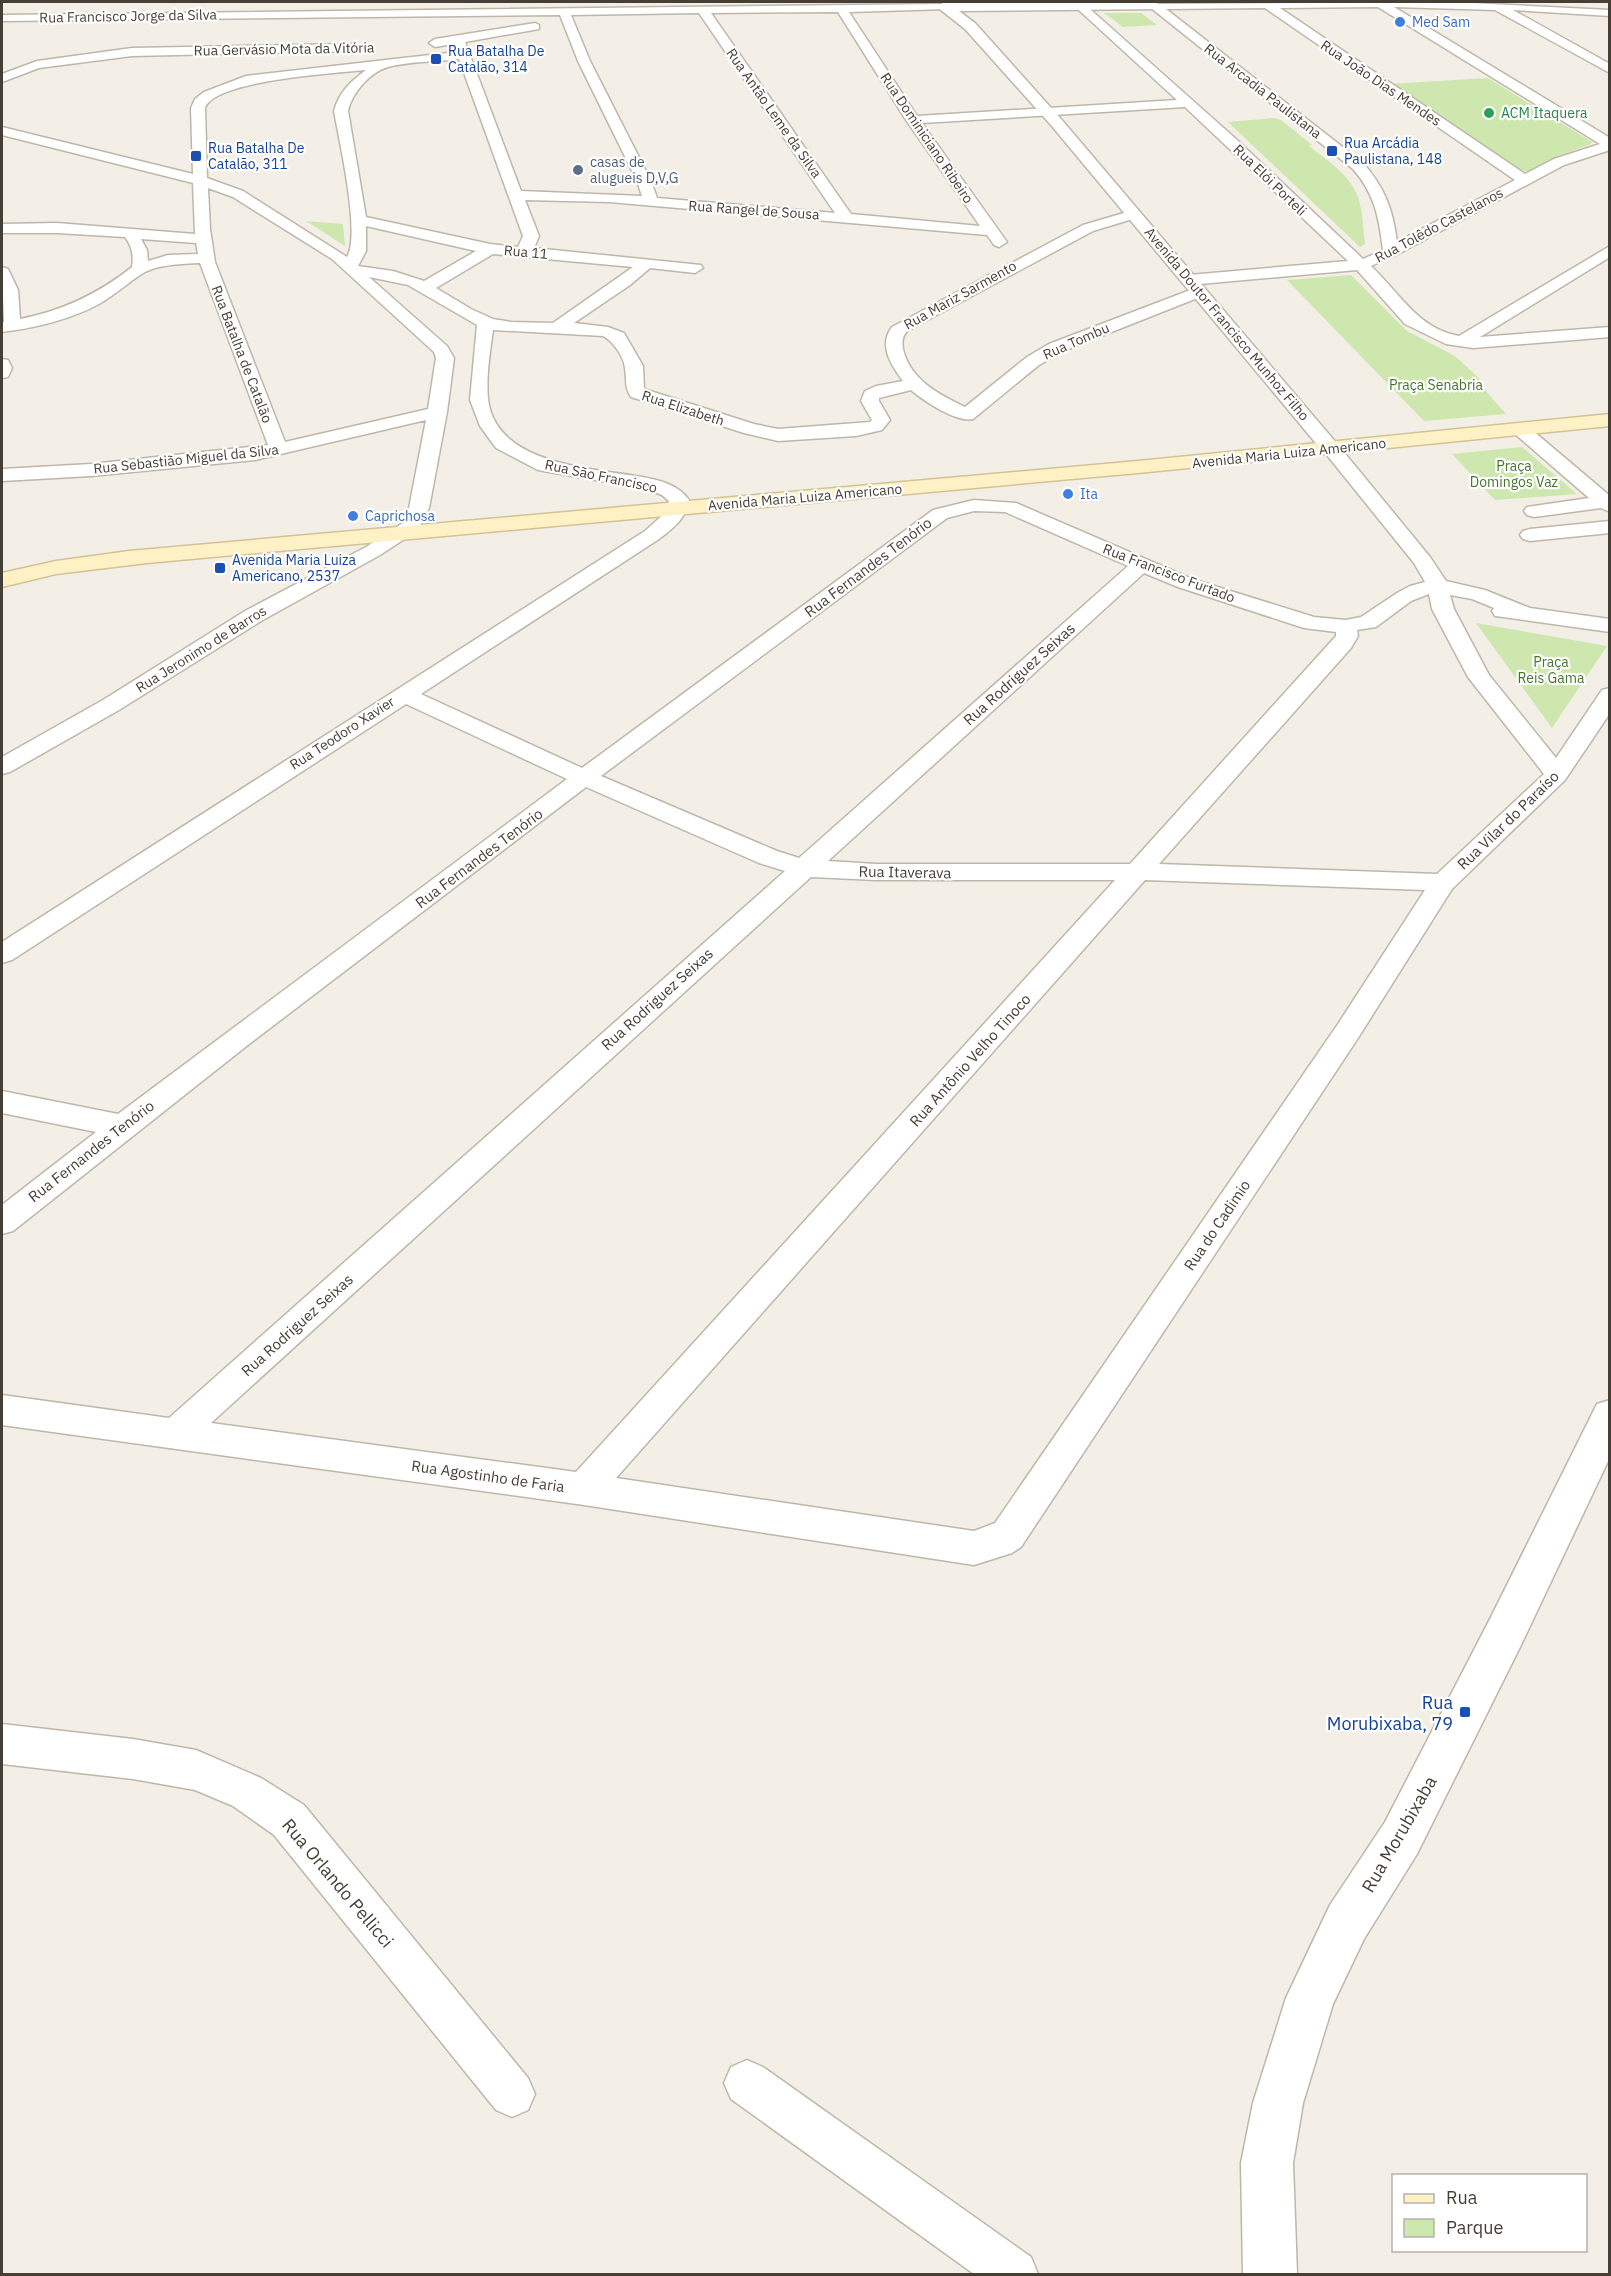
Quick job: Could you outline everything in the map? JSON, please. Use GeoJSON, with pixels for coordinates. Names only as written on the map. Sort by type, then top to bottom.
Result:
{"type":"FeatureCollection","features":[{"type":"Feature","properties":{"kind":"main road","name":"Avenida Maria Luiza Americano"},"geometry":{"type":"LineString","coordinates":[[2,580],[28,572],[85,563],[401,532],[1331,449],[1610,420]]}},
{"type":"Feature","properties":{"kind":"street","name":"Avenida Doutor Francisco Munhoz Filho"},"geometry":{"type":"LineString","coordinates":[[916,2],[943,7],[970,26],[1134,214],[1402,533],[1438,586],[1443,609],[1479,677],[1557,775]]}},
{"type":"Feature","properties":{"kind":"street"},"geometry":{"type":"LineString","coordinates":[[1379,3],[1610,144]]}},
{"type":"Feature","properties":{"kind":"street","name":"Rua Francisco Jorge da Silva"},"geometry":{"type":"LineString","coordinates":[[2,18],[566,16],[702,9],[1153,4]]}},
{"type":"Feature","properties":{"kind":"street"},"geometry":{"type":"LineString","coordinates":[[1153,4],[1494,4],[1610,13]]}},
{"type":"Feature","properties":{"kind":"street","name":"Rua Arcadia Paulistana"},"geometry":{"type":"LineString","coordinates":[[1153,4],[1358,166],[1372,181],[1385,206],[1391,252]]}},
{"type":"Feature","properties":{"kind":"street","name":"Rua João Dias Mendes"},"geometry":{"type":"LineString","coordinates":[[1267,4],[1524,180]]}},
{"type":"Feature","properties":{"kind":"street"},"geometry":{"type":"LineString","coordinates":[[1494,4],[1610,69]]}},
{"type":"Feature","properties":{"kind":"street","name":"Rua Elói Porteli"},"geometry":{"type":"LineString","coordinates":[[1080,5],[1377,281],[1411,321],[1438,335],[1461,342],[1521,341],[1610,332]]}},
{"type":"Feature","properties":{"kind":"street","name":"Rua Dominiciano Ribeiro"},"geometry":{"type":"LineString","coordinates":[[842,8],[913,120],[991,231],[1002,245],[1022,261]]}},
{"type":"Feature","properties":{"kind":"street","name":"Rua Antão Leme da Silva"},"geometry":{"type":"LineString","coordinates":[[702,9],[846,217]]}},
{"type":"Feature","properties":{"kind":"street"},"geometry":{"type":"LineString","coordinates":[[422,49],[566,16],[584,61],[644,181],[651,202]]}},
{"type":"Feature","properties":{"kind":"street"},"geometry":{"type":"LineString","coordinates":[[458,40],[531,236],[528,246],[522,252]]}},
{"type":"Feature","properties":{"kind":"street","name":"Rua Gervásio Mota da Vitória"},"geometry":{"type":"LineString","coordinates":[[2,78],[37,65],[132,52],[361,48]]}},
{"type":"Feature","properties":{"kind":"street","name":"Rua Batalha de Catalão"},"geometry":{"type":"LineString","coordinates":[[279,450],[215,288],[206,258],[200,180],[198,108],[200,102],[209,95],[235,83],[262,77],[385,63],[422,49],[465,55]]}},
{"type":"Feature","properties":{"kind":"street"},"geometry":{"type":"LineString","coordinates":[[2,131],[200,180],[238,194],[258,205],[352,269],[358,251],[359,220],[341,111],[342,103],[351,89],[385,63]]}},
{"type":"Feature","properties":{"kind":"street"},"geometry":{"type":"LineString","coordinates":[[913,120],[1188,103]]}},
{"type":"Feature","properties":{"kind":"street","name":"Rua Tolêdo Castelanos"},"geometry":{"type":"LineString","coordinates":[[1194,286],[1360,265],[1391,252],[1524,180],[1580,154],[1610,144]]}},
{"type":"Feature","properties":{"kind":"street","name":"Rua Rangel de Sousa"},"geometry":{"type":"LineString","coordinates":[[517,195],[651,202],[991,231]]}},
{"type":"Feature","properties":{"kind":"street","name":"Rua Mariz Sarmento"},"geometry":{"type":"LineString","coordinates":[[967,415],[915,384],[899,359],[895,339],[897,331],[1022,261],[1088,228],[1134,214]]}},
{"type":"Feature","properties":{"kind":"street","name":"Rua 11"},"geometry":{"type":"LineString","coordinates":[[359,220],[490,249],[695,267]]}},
{"type":"Feature","properties":{"kind":"street"},"geometry":{"type":"LineString","coordinates":[[2,228],[57,228],[203,239]]}},
{"type":"Feature","properties":{"kind":"street"},"geometry":{"type":"LineString","coordinates":[[129,233],[139,248],[141,256],[139,269]]}},
{"type":"Feature","properties":{"kind":"street"},"geometry":{"type":"LineString","coordinates":[[424,288],[490,249]]}},
{"type":"Feature","properties":{"kind":"street"},"geometry":{"type":"LineString","coordinates":[[1461,342],[1610,250]]}},
{"type":"Feature","properties":{"kind":"street"},"geometry":{"type":"LineString","coordinates":[[2,272],[6,277],[11,294],[7,326],[72,312],[100,298],[139,269],[168,260],[206,258]]}},
{"type":"Feature","properties":{"kind":"street"},"geometry":{"type":"LineString","coordinates":[[556,328],[624,282],[646,263]]}},
{"type":"Feature","properties":{"kind":"street","name":"Rua Elizabeth"},"geometry":{"type":"LineString","coordinates":[[352,269],[400,277],[486,322],[511,327],[605,332],[618,337],[634,366],[634,388],[640,395],[767,434],[830,433],[876,426],[881,420],[870,401],[871,396],[882,390],[915,384]]}},
{"type":"Feature","properties":{"kind":"street","name":"Rua Jeronimo de Barros"},"geometry":{"type":"LineString","coordinates":[[2,766],[111,705],[253,616],[374,551],[411,526],[419,508],[446,358],[352,269]]}},
{"type":"Feature","properties":{"kind":"street","name":"Rua Tombu"},"geometry":{"type":"LineString","coordinates":[[967,415],[1033,361],[1055,348],[1194,286]]}},
{"type":"Feature","properties":{"kind":"street","name":"Rua São Francisco"},"geometry":{"type":"LineString","coordinates":[[486,322],[479,400],[489,426],[503,444],[545,466],[622,478],[666,490],[678,500],[678,508]]}},
{"type":"Feature","properties":{"kind":"street"},"geometry":{"type":"LineString","coordinates":[[2,364],[2,373]]}},
{"type":"Feature","properties":{"kind":"street","name":"Rua Sebastião Miguel da Silva"},"geometry":{"type":"LineString","coordinates":[[2,475],[103,469],[279,450],[438,412]]}},
{"type":"Feature","properties":{"kind":"street"},"geometry":{"type":"LineString","coordinates":[[1520,429],[1607,504]]}},
{"type":"Feature","properties":{"kind":"street"},"geometry":{"type":"LineString","coordinates":[[1534,511],[1607,504]]}},
{"type":"Feature","properties":{"kind":"street","name":"Rua Francisco Furtado"},"geometry":{"type":"LineString","coordinates":[[964,506],[1009,507],[1141,565],[1216,594],[1312,623],[1346,626],[1376,617],[1443,609],[1522,613],[1568,622],[1610,626]]}},
{"type":"Feature","properties":{"kind":"street","name":"Rua Fernandes Tenório"},"geometry":{"type":"LineString","coordinates":[[2,1222],[122,1126],[585,778],[940,514],[964,506]]}},
{"type":"Feature","properties":{"kind":"street","name":"Rua Teodoro Xavier"},"geometry":{"type":"LineString","coordinates":[[2,954],[652,535],[678,508]]}},
{"type":"Feature","properties":{"kind":"street"},"geometry":{"type":"LineString","coordinates":[[1530,535],[1610,527]]}},
{"type":"Feature","properties":{"kind":"street","name":"Rua Rodriguez Seixas"},"geometry":{"type":"LineString","coordinates":[[175,1434],[1141,565]]}},
{"type":"Feature","properties":{"kind":"street","name":"Rua Francisco Furtado"},"geometry":{"type":"LineString","coordinates":[[1376,617],[1404,597],[1438,586],[1478,594],[1522,613]]}},
{"type":"Feature","properties":{"kind":"street","name":"Rua Antônio Velho Tinoco"},"geometry":{"type":"LineString","coordinates":[[584,1489],[1343,643],[1347,636],[1346,626]]}},
{"type":"Feature","properties":{"kind":"street","name":"Rua Itaverava"},"geometry":{"type":"LineString","coordinates":[[403,694],[585,778],[768,857],[803,868],[876,872],[1186,872],[1443,883]]}},
{"type":"Feature","properties":{"kind":"street","name":"Rua Vilar do Paraíso"},"geometry":{"type":"LineString","coordinates":[[1443,883],[1557,775],[1610,695]]}},
{"type":"Feature","properties":{"kind":"street","name":"Rua do Cadimio"},"geometry":{"type":"LineString","coordinates":[[974,1548],[999,1541],[1008,1535],[1348,1031],[1443,883]]}},
{"type":"Feature","properties":{"kind":"street"},"geometry":{"type":"LineString","coordinates":[[2,1102],[122,1126]]}},
{"type":"Feature","properties":{"kind":"street","name":"Rua Agostinho de Faria"},"geometry":{"type":"LineString","coordinates":[[2,1410],[584,1489],[974,1548]]}},
{"type":"Feature","properties":{"kind":"street","name":"Rua Morubixaba"},"geometry":{"type":"LineString","coordinates":[[1270,2274],[1267,2163],[1278,2103],[1311,1998],[1347,1922],[1401,1838],[1506,1631],[1610,1416]]}},
{"type":"Feature","properties":{"kind":"street","name":"Rua Orlando Pellicci"},"geometry":{"type":"LineString","coordinates":[[2,1744],[133,1759],[196,1770],[247,1792],[289,1820],[512,2094]]}},
{"type":"Feature","properties":{"kind":"street"},"geometry":{"type":"LineString","coordinates":[[747,2083],[1014,2274]]}},
{"type":"Feature","properties":{"kind":"green space"},"geometry":{"type":"Polygon","coordinates":[[[1104,13],[1141,13],[1157,25],[1123,27],[1104,13]]]}},
{"type":"Feature","properties":{"kind":"green space","name":"ACM Itaquera"},"geometry":{"type":"Polygon","coordinates":[[[1488,78],[1592,142],[1591,144],[1561,155],[1530,172],[1515,168],[1389,84],[1488,78]]]}},
{"type":"Feature","properties":{"kind":"green space"},"geometry":{"type":"Polygon","coordinates":[[[1274,118],[1281,120],[1312,145],[1309,146],[1337,168],[1349,182],[1360,203],[1365,244],[1360,247],[1228,122],[1274,118]]]}},
{"type":"Feature","properties":{"kind":"green space"},"geometry":{"type":"Polygon","coordinates":[[[306,221],[343,224],[345,246],[306,221]]]}},
{"type":"Feature","properties":{"kind":"green space","name":"Praça Senabria"},"geometry":{"type":"Polygon","coordinates":[[[1351,275],[1407,331],[1455,356],[1481,380],[1477,381],[1506,414],[1424,421],[1287,280],[1351,275]]]}},
{"type":"Feature","properties":{"kind":"green space","name":"Praça Domingos Vaz"},"geometry":{"type":"Polygon","coordinates":[[[1522,447],[1577,494],[1495,500],[1452,454],[1522,447]]]}},
{"type":"Feature","properties":{"kind":"green space","name":"Praça Reis Gama"},"geometry":{"type":"Polygon","coordinates":[[[1476,623],[1607,646],[1552,728],[1476,623]]]}},
{"type":"Feature","properties":{"kind":"place","name":"Med Sam"},"geometry":{"type":"Point","coordinates":[1400,22]}},
{"type":"Feature","properties":{"kind":"place","name":"Rua Batalha De Catalão, 314"},"geometry":{"type":"Point","coordinates":[436,59]}},
{"type":"Feature","properties":{"kind":"place","name":"ACM Itaquera"},"geometry":{"type":"Point","coordinates":[1489,113]}},
{"type":"Feature","properties":{"kind":"place","name":"Rua Arcádia Paulistana, 148"},"geometry":{"type":"Point","coordinates":[1332,151]}},
{"type":"Feature","properties":{"kind":"place","name":"Rua Batalha De Catalão, 311"},"geometry":{"type":"Point","coordinates":[196,156]}},
{"type":"Feature","properties":{"kind":"place","name":"casas de alugueis D,V,G"},"geometry":{"type":"Point","coordinates":[578,170]}},
{"type":"Feature","properties":{"kind":"place","name":"Ita"},"geometry":{"type":"Point","coordinates":[1068,494]}},
{"type":"Feature","properties":{"kind":"place","name":"Caprichosa"},"geometry":{"type":"Point","coordinates":[353,516]}},
{"type":"Feature","properties":{"kind":"place","name":"Avenida Maria Luiza Americano, 2537"},"geometry":{"type":"Point","coordinates":[220,568]}},
{"type":"Feature","properties":{"kind":"place","name":"Rua Morubixaba, 79"},"geometry":{"type":"Point","coordinates":[1465,1712]}}]}
